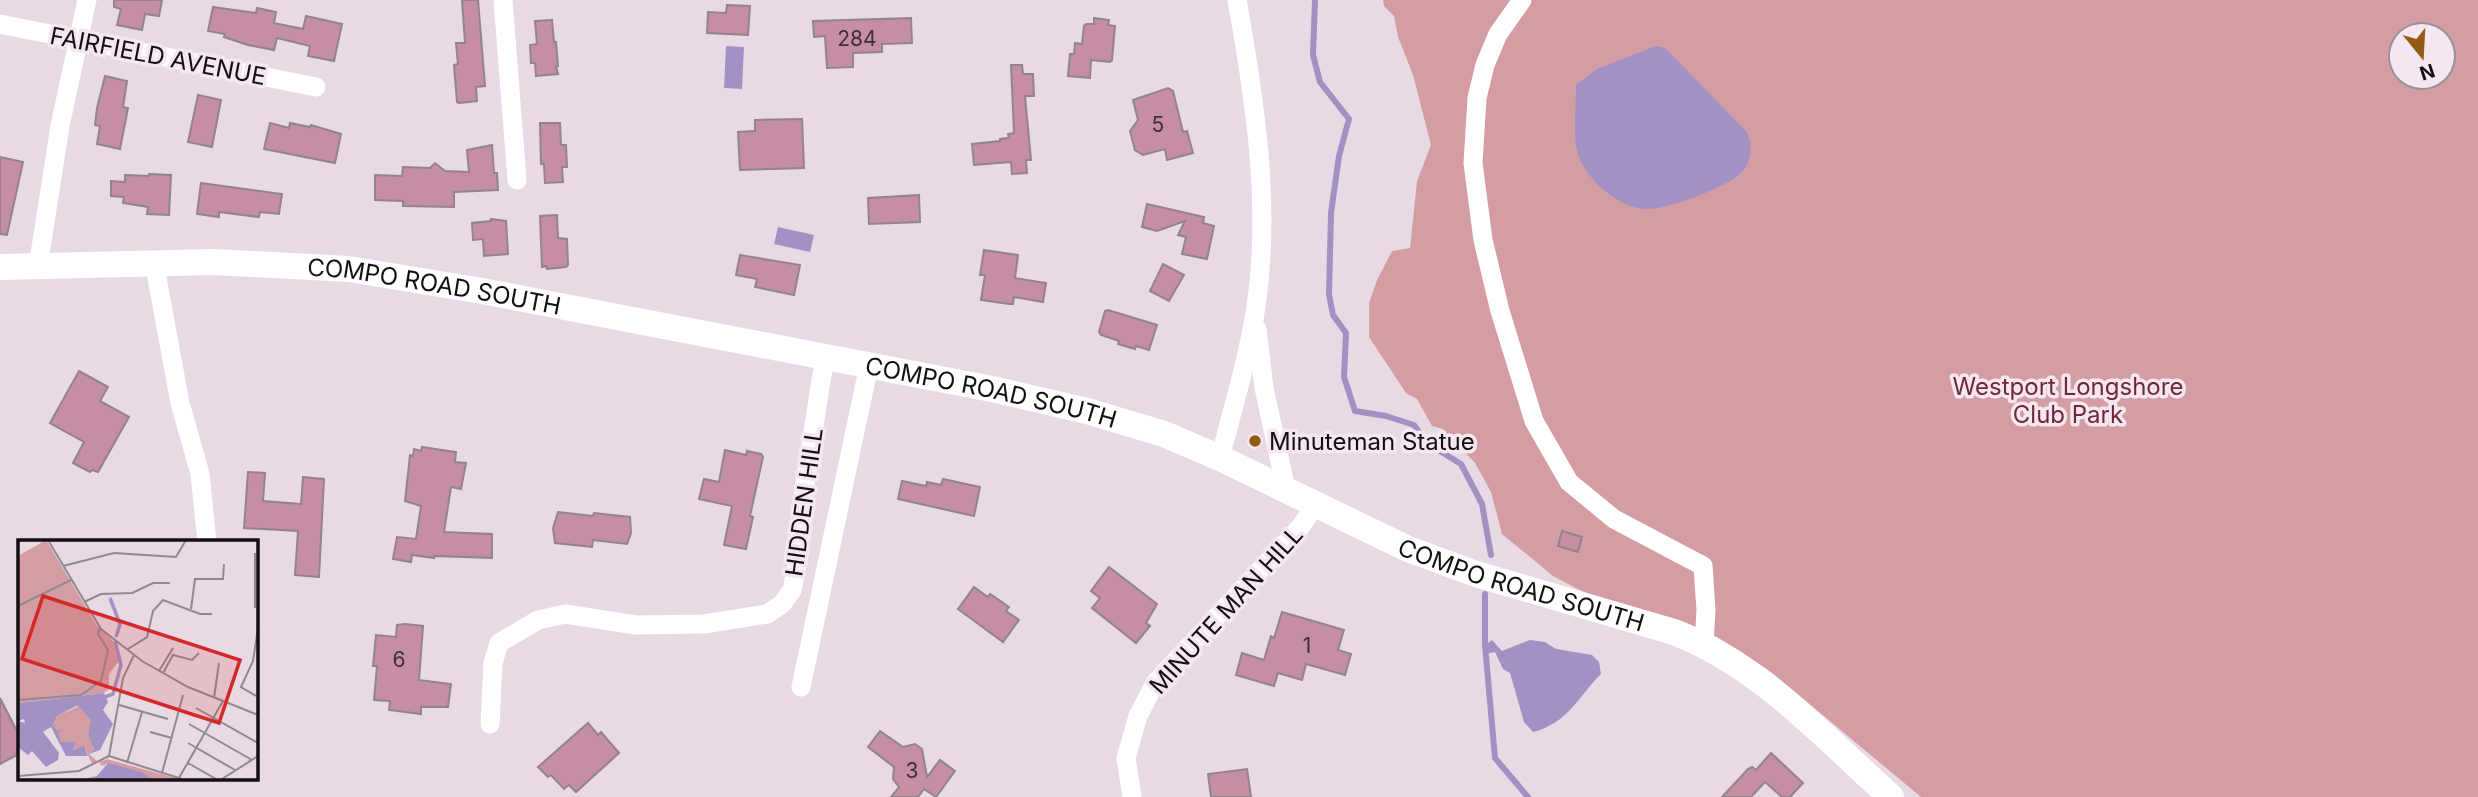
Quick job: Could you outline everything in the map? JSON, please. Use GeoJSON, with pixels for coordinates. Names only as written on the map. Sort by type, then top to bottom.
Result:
{"type":"FeatureCollection","features":[{"type":"Feature","properties":{"kind":"street"},"geometry":{"type":"LineString","coordinates":[[38,267],[60,126],[87,0]]}},
{"type":"Feature","properties":{"kind":"street"},"geometry":{"type":"LineString","coordinates":[[503,0],[517,180]]}},
{"type":"Feature","properties":{"kind":"street"},"geometry":{"type":"LineString","coordinates":[[1220,457],[1238,391],[1255,308],[1261,220],[1253,93],[1237,0]]}},
{"type":"Feature","properties":{"kind":"street"},"geometry":{"type":"LineString","coordinates":[[1522,0],[1498,34],[1485,65],[1477,98],[1473,163],[1483,240],[1500,311],[1534,421],[1569,482],[1614,519],[1703,566],[1706,610],[1704,644]]}},
{"type":"Feature","properties":{"kind":"street","name":"FAIRFIELD AVENUE"},"geometry":{"type":"LineString","coordinates":[[0,24],[316,87]]}},
{"type":"Feature","properties":{"kind":"street"},"geometry":{"type":"LineString","coordinates":[[154,262],[180,403],[200,474],[207,540]]}},
{"type":"Feature","properties":{"kind":"street","name":"COMPO ROAD SOUTH"},"geometry":{"type":"LineString","coordinates":[[0,267],[253,262],[372,272],[869,365],[1087,411],[1164,434],[1220,457],[1408,549],[1453,566],[1674,632],[1704,644],[1772,690],[1891,797]]}},
{"type":"Feature","properties":{"kind":"street"},"geometry":{"type":"LineString","coordinates":[[1255,308],[1264,388],[1286,489]]}},
{"type":"Feature","properties":{"kind":"street","name":"HIDDEN HILL"},"geometry":{"type":"LineString","coordinates":[[490,724],[493,663],[499,643],[538,620],[565,614],[636,625],[704,624],[767,614],[782,604],[792,590],[800,550],[804,490],[826,357]]}},
{"type":"Feature","properties":{"kind":"street"},"geometry":{"type":"LineString","coordinates":[[801,687],[869,365]]}},
{"type":"Feature","properties":{"kind":"street","name":"MINUTE MAN HILL"},"geometry":{"type":"LineString","coordinates":[[1132,797],[1126,758],[1138,716],[1155,683],[1302,525],[1315,505]]}},
{"type":"Feature","properties":{"kind":"green space","name":"Westport Longshore Club Park"},"geometry":{"type":"Polygon","coordinates":[[[1383,0],[2478,0],[2478,797],[1921,797],[1771,672],[1717,637],[1597,599],[1553,576],[1502,534],[1491,492],[1475,463],[1443,429],[1432,426],[1417,399],[1406,393],[1369,337],[1369,303],[1377,280],[1392,251],[1410,248],[1417,181],[1431,145],[1394,16],[1384,6],[1383,0]]]}},
{"type":"Feature","properties":{"kind":"shaded area"},"geometry":{"type":"Polygon","coordinates":[[[726,46],[744,47],[742,89],[724,88],[726,46]]]}},
{"type":"Feature","properties":{"kind":"shaded area"},"geometry":{"type":"Polygon","coordinates":[[[1656,46],[1665,48],[1745,130],[1750,141],[1750,153],[1744,170],[1722,186],[1681,202],[1646,209],[1614,198],[1596,182],[1582,164],[1576,139],[1576,85],[1597,69],[1656,46]]]}},
{"type":"Feature","properties":{"kind":"shaded area"},"geometry":{"type":"Polygon","coordinates":[[[778,227],[814,235],[810,252],[774,244],[778,227]]]}},
{"type":"Feature","properties":{"kind":"shaded area"},"geometry":{"type":"Polygon","coordinates":[[[1492,640],[1502,651],[1530,640],[1545,642],[1556,649],[1592,655],[1599,662],[1601,674],[1564,716],[1533,732],[1524,722],[1510,673],[1503,669],[1495,652],[1486,654],[1485,645],[1492,640]]]}},
{"type":"Feature","properties":{"kind":"building"},"geometry":{"type":"Polygon","coordinates":[[[114,0],[162,0],[159,16],[145,14],[142,30],[117,25],[121,9],[114,7],[114,0]]]}},
{"type":"Feature","properties":{"kind":"building"},"geometry":{"type":"Polygon","coordinates":[[[462,0],[478,0],[485,86],[476,87],[477,101],[459,103],[454,65],[458,64],[456,43],[465,43],[462,0]]]}},
{"type":"Feature","properties":{"kind":"building"},"geometry":{"type":"Polygon","coordinates":[[[727,5],[750,6],[748,35],[707,33],[708,12],[726,13],[727,5]]]}},
{"type":"Feature","properties":{"kind":"building"},"geometry":{"type":"Polygon","coordinates":[[[213,7],[256,13],[257,8],[276,12],[274,23],[303,29],[306,16],[342,24],[334,61],[308,56],[310,46],[277,38],[274,50],[248,45],[224,37],[225,34],[208,31],[213,7]]]}},
{"type":"Feature","properties":{"kind":"building"},"geometry":{"type":"Polygon","coordinates":[[[911,18],[912,43],[882,44],[882,52],[853,53],[853,67],[827,68],[825,36],[814,37],[813,21],[911,18]]]}},
{"type":"Feature","properties":{"kind":"building"},"geometry":{"type":"Polygon","coordinates":[[[1094,18],[1109,20],[1108,25],[1115,26],[1112,60],[1091,60],[1090,78],[1068,76],[1070,54],[1074,54],[1075,43],[1082,44],[1084,26],[1094,24],[1094,18]]]}},
{"type":"Feature","properties":{"kind":"building"},"geometry":{"type":"Polygon","coordinates":[[[552,20],[558,74],[536,76],[535,63],[531,63],[530,45],[537,44],[535,21],[552,20]]]}},
{"type":"Feature","properties":{"kind":"building"},"geometry":{"type":"Polygon","coordinates":[[[1011,65],[1022,65],[1023,74],[1033,74],[1034,96],[1025,96],[1031,160],[1026,160],[1027,173],[1012,174],[1011,162],[974,165],[972,144],[1000,141],[1009,138],[1008,134],[1014,133],[1011,65]]]}},
{"type":"Feature","properties":{"kind":"building"},"geometry":{"type":"Polygon","coordinates":[[[105,76],[127,81],[123,107],[128,108],[120,149],[97,144],[100,126],[95,125],[97,108],[105,76]]]}},
{"type":"Feature","properties":{"kind":"building"},"geometry":{"type":"Polygon","coordinates":[[[1168,88],[1173,91],[1183,132],[1187,131],[1193,153],[1167,160],[1165,149],[1143,155],[1135,150],[1130,131],[1138,120],[1133,100],[1168,88]]]}},
{"type":"Feature","properties":{"kind":"building"},"geometry":{"type":"Polygon","coordinates":[[[198,95],[221,100],[212,147],[188,142],[198,95]]]}},
{"type":"Feature","properties":{"kind":"building"},"geometry":{"type":"Polygon","coordinates":[[[802,119],[804,168],[740,170],[738,132],[755,131],[755,120],[802,119]]]}},
{"type":"Feature","properties":{"kind":"building"},"geometry":{"type":"Polygon","coordinates":[[[270,123],[289,128],[290,123],[311,125],[341,134],[335,163],[264,149],[270,123]]]}},
{"type":"Feature","properties":{"kind":"building"},"geometry":{"type":"Polygon","coordinates":[[[540,123],[560,123],[561,145],[566,145],[567,167],[562,167],[563,182],[545,183],[544,164],[541,164],[540,123]]]}},
{"type":"Feature","properties":{"kind":"building"},"geometry":{"type":"Polygon","coordinates":[[[492,145],[498,190],[454,192],[454,207],[403,206],[403,201],[375,200],[375,175],[402,176],[403,167],[430,168],[435,163],[445,171],[469,172],[467,150],[492,145]]]}},
{"type":"Feature","properties":{"kind":"building"},"geometry":{"type":"Polygon","coordinates":[[[0,157],[23,162],[7,235],[0,234],[0,157]]]}},
{"type":"Feature","properties":{"kind":"building"},"geometry":{"type":"Polygon","coordinates":[[[125,175],[171,175],[169,215],[147,214],[148,207],[123,203],[124,197],[111,196],[111,181],[125,182],[125,175]]]}},
{"type":"Feature","properties":{"kind":"building"},"geometry":{"type":"Polygon","coordinates":[[[201,183],[282,194],[279,214],[260,212],[259,217],[219,212],[219,217],[197,214],[201,183]]]}},
{"type":"Feature","properties":{"kind":"building"},"geometry":{"type":"Polygon","coordinates":[[[919,195],[920,222],[869,224],[868,198],[919,195]]]}},
{"type":"Feature","properties":{"kind":"building"},"geometry":{"type":"Polygon","coordinates":[[[1147,204],[1204,217],[1203,223],[1214,226],[1207,259],[1182,254],[1186,237],[1178,235],[1185,221],[1157,231],[1142,227],[1147,204]]]}},
{"type":"Feature","properties":{"kind":"building"},"geometry":{"type":"Polygon","coordinates":[[[557,215],[558,238],[567,239],[568,265],[547,269],[546,266],[542,267],[540,216],[557,215]]]}},
{"type":"Feature","properties":{"kind":"building"},"geometry":{"type":"Polygon","coordinates":[[[491,219],[506,221],[508,254],[484,256],[483,239],[473,240],[472,223],[491,219]]]}},
{"type":"Feature","properties":{"kind":"building"},"geometry":{"type":"Polygon","coordinates":[[[984,250],[1018,255],[1015,278],[1046,283],[1043,302],[1014,297],[1013,304],[981,300],[985,275],[980,275],[984,250]]]}},
{"type":"Feature","properties":{"kind":"building"},"geometry":{"type":"Polygon","coordinates":[[[740,255],[800,265],[794,295],[755,287],[757,279],[736,275],[740,255]]]}},
{"type":"Feature","properties":{"kind":"building"},"geometry":{"type":"Polygon","coordinates":[[[1163,264],[1184,275],[1169,301],[1150,291],[1163,264]]]}},
{"type":"Feature","properties":{"kind":"building"},"geometry":{"type":"Polygon","coordinates":[[[1105,311],[1157,325],[1149,350],[1118,344],[1119,341],[1101,335],[1099,332],[1105,311]]]}},
{"type":"Feature","properties":{"kind":"building"},"geometry":{"type":"Polygon","coordinates":[[[79,371],[108,387],[100,401],[129,417],[98,472],[90,472],[73,463],[84,442],[50,423],[79,371]]]}},
{"type":"Feature","properties":{"kind":"building"},"geometry":{"type":"Polygon","coordinates":[[[422,447],[456,452],[455,462],[466,463],[461,489],[451,487],[444,532],[492,534],[492,558],[434,558],[412,555],[411,562],[393,559],[397,537],[416,539],[421,506],[405,501],[410,455],[413,456],[414,449],[421,451],[422,447]]]}},
{"type":"Feature","properties":{"kind":"building"},"geometry":{"type":"Polygon","coordinates":[[[725,450],[746,455],[747,451],[761,454],[763,457],[746,549],[724,545],[732,506],[699,499],[704,479],[719,482],[725,450]]]}},
{"type":"Feature","properties":{"kind":"building"},"geometry":{"type":"Polygon","coordinates":[[[248,472],[265,473],[263,501],[301,504],[303,477],[324,479],[319,577],[295,575],[298,531],[244,528],[248,472]]]}},
{"type":"Feature","properties":{"kind":"building"},"geometry":{"type":"Polygon","coordinates":[[[943,479],[980,487],[974,516],[898,499],[902,481],[926,486],[927,482],[941,485],[943,479]]]}},
{"type":"Feature","properties":{"kind":"building"},"geometry":{"type":"Polygon","coordinates":[[[558,512],[630,517],[631,533],[627,544],[593,540],[592,547],[555,543],[553,528],[558,512]]]}},
{"type":"Feature","properties":{"kind":"building"},"geometry":{"type":"Polygon","coordinates":[[[1562,531],[1582,537],[1578,552],[1558,546],[1562,531]]]}},
{"type":"Feature","properties":{"kind":"building"},"geometry":{"type":"Polygon","coordinates":[[[1109,567],[1157,604],[1146,623],[1150,626],[1136,643],[1092,608],[1100,598],[1091,591],[1109,567]]]}},
{"type":"Feature","properties":{"kind":"building"},"geometry":{"type":"Polygon","coordinates":[[[974,587],[1009,607],[1006,611],[1019,620],[1003,642],[958,609],[974,587]]]}},
{"type":"Feature","properties":{"kind":"building"},"geometry":{"type":"Polygon","coordinates":[[[1282,612],[1344,630],[1338,650],[1351,654],[1345,675],[1306,664],[1302,680],[1278,673],[1274,686],[1236,675],[1242,653],[1264,660],[1282,612]]]}},
{"type":"Feature","properties":{"kind":"building"},"geometry":{"type":"Polygon","coordinates":[[[397,625],[423,626],[419,680],[451,684],[448,707],[421,707],[421,714],[389,710],[390,701],[374,700],[376,635],[396,637],[397,625]]]}},
{"type":"Feature","properties":{"kind":"building"},"geometry":{"type":"Polygon","coordinates":[[[0,698],[18,733],[18,755],[0,764],[0,698]]]}},
{"type":"Feature","properties":{"kind":"building"},"geometry":{"type":"Polygon","coordinates":[[[588,723],[598,735],[601,732],[619,753],[576,792],[569,785],[564,789],[551,775],[548,777],[538,767],[588,723]]]}},
{"type":"Feature","properties":{"kind":"building"},"geometry":{"type":"Polygon","coordinates":[[[880,731],[903,747],[915,744],[922,749],[927,777],[940,760],[955,771],[936,797],[924,789],[918,797],[891,797],[899,787],[893,779],[894,767],[868,747],[880,731]]]}},
{"type":"Feature","properties":{"kind":"building"},"geometry":{"type":"Polygon","coordinates":[[[1771,753],[1803,783],[1790,797],[1782,797],[1765,782],[1751,797],[1722,797],[1748,769],[1752,767],[1756,770],[1771,753]]]}},
{"type":"Feature","properties":{"kind":"building"},"geometry":{"type":"Polygon","coordinates":[[[1247,769],[1251,797],[1211,797],[1208,774],[1247,769]]]}},
{"type":"Feature","properties":{"kind":"waterway"},"geometry":{"type":"LineString","coordinates":[[1315,0],[1313,55],[1320,82],[1349,119],[1339,156],[1331,213],[1329,294],[1333,315],[1346,333],[1344,377],[1355,411],[1386,416],[1414,425],[1427,443],[1461,464],[1482,504],[1491,555]]}},
{"type":"Feature","properties":{"kind":"waterway"},"geometry":{"type":"LineString","coordinates":[[1485,594],[1485,645],[1495,758],[1528,797]]}},
{"type":"Feature","properties":{"kind":"place","name":"Minuteman Statue"},"geometry":{"type":"Point","coordinates":[1255,441]}}]}
